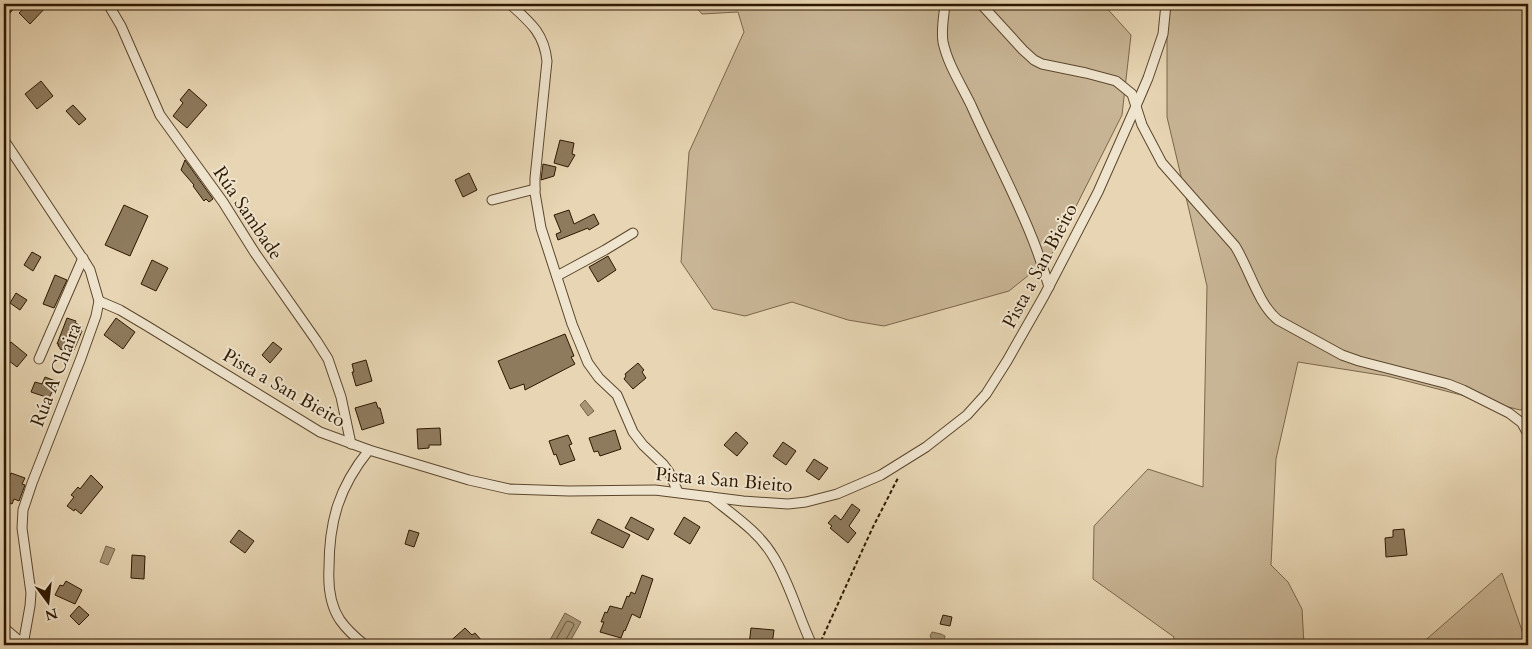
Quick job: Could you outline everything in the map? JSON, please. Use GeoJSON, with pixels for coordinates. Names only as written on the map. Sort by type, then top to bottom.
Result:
{"type":"FeatureCollection","features":[{"type":"Feature","properties":{"kind":"street"},"geometry":{"type":"LineString","coordinates":[[4,9],[8,4]]}},
{"type":"Feature","properties":{"kind":"street","name":"Rúa Sambade"},"geometry":{"type":"LineString","coordinates":[[108,4],[121,26],[160,115],[218,196],[328,359],[341,397],[351,444]]}},
{"type":"Feature","properties":{"kind":"street"},"geometry":{"type":"LineString","coordinates":[[510,4],[536,29],[542,38],[546,51],[547,61],[535,189],[542,228],[572,324],[588,363],[599,378],[616,395],[632,432],[643,446],[663,464],[669,472],[678,492]]}},
{"type":"Feature","properties":{"kind":"street"},"geometry":{"type":"LineString","coordinates":[[945,4],[943,40],[946,53],[1022,214],[1049,286]]}},
{"type":"Feature","properties":{"kind":"street"},"geometry":{"type":"LineString","coordinates":[[981,4],[1034,60],[1042,64],[1116,81],[1132,94],[1142,125],[1162,162],[1235,246],[1272,316],[1342,355],[1464,390],[1509,413],[1522,423],[1528,434]]}},
{"type":"Feature","properties":{"kind":"street","name":"Pista a San Bieito"},"geometry":{"type":"LineString","coordinates":[[99,301],[141,322],[320,432],[369,450],[470,480],[509,489],[569,491],[655,490],[771,504],[806,502],[837,494],[868,481],[908,459],[955,426],[977,405],[1007,361],[1098,192],[1148,78],[1162,34],[1166,4]]}},
{"type":"Feature","properties":{"kind":"street","name":"Rúa A Chaira"},"geometry":{"type":"LineString","coordinates":[[4,140],[83,258],[90,270],[99,301],[89,338],[45,447],[23,510],[22,528],[30,593],[30,606],[23,645]]}},
{"type":"Feature","properties":{"kind":"street"},"geometry":{"type":"LineString","coordinates":[[492,200],[535,189]]}},
{"type":"Feature","properties":{"kind":"street"},"geometry":{"type":"LineString","coordinates":[[557,276],[634,233]]}},
{"type":"Feature","properties":{"kind":"street"},"geometry":{"type":"LineString","coordinates":[[40,360],[83,258]]}},
{"type":"Feature","properties":{"kind":"street"},"geometry":{"type":"LineString","coordinates":[[364,645],[344,626],[336,612],[330,590],[329,554],[330,532],[339,500],[353,471],[369,450]]}},
{"type":"Feature","properties":{"kind":"street"},"geometry":{"type":"LineString","coordinates":[[711,497],[750,529],[773,555],[812,645]]}},
{"type":"Feature","properties":{"kind":"street"},"geometry":{"type":"LineString","coordinates":[[4,628],[23,645]]}},
{"type":"Feature","properties":{"kind":"path"},"geometry":{"type":"LineString","coordinates":[[819,645],[899,475]]}},
{"type":"Feature","properties":{"kind":"shaded area"},"geometry":{"type":"Polygon","coordinates":[[[693,4],[1103,4],[1131,35],[1122,115],[1050,258],[1009,291],[884,326],[848,320],[792,302],[745,316],[713,309],[681,262],[689,152],[744,32],[738,12],[702,14],[693,4]]]}},
{"type":"Feature","properties":{"kind":"shaded area"},"geometry":{"type":"Polygon","coordinates":[[[1162,4],[1528,4],[1528,409],[1520,410],[1387,376],[1298,362],[1276,459],[1271,565],[1288,582],[1302,609],[1304,645],[1173,645],[1174,637],[1093,579],[1094,526],[1148,469],[1203,487],[1207,286],[1167,117],[1167,37],[1162,4]]]}},
{"type":"Feature","properties":{"kind":"shaded area"},"geometry":{"type":"Polygon","coordinates":[[[1502,573],[1527,645],[1420,645],[1502,573]]]}},
{"type":"Feature","properties":{"kind":"water"},"geometry":{"type":"Polygon","coordinates":[[[585,400],[594,411],[588,416],[580,405],[585,400]]]}},
{"type":"Feature","properties":{"kind":"water"},"geometry":{"type":"Polygon","coordinates":[[[106,546],[115,549],[108,565],[100,562],[106,546]]]}},
{"type":"Feature","properties":{"kind":"water"},"geometry":{"type":"Polygon","coordinates":[[[565,613],[581,622],[568,645],[554,645],[550,640],[565,613]]]}},
{"type":"Feature","properties":{"kind":"water"},"geometry":{"type":"Polygon","coordinates":[[[932,632],[945,636],[944,641],[932,640],[930,636],[932,632]]]}},
{"type":"Feature","properties":{"kind":"building"},"geometry":{"type":"Polygon","coordinates":[[[28,4],[49,4],[30,24],[19,13],[28,4]]]}},
{"type":"Feature","properties":{"kind":"building"},"geometry":{"type":"Polygon","coordinates":[[[41,81],[53,96],[37,109],[25,94],[41,81]]]}},
{"type":"Feature","properties":{"kind":"building"},"geometry":{"type":"Polygon","coordinates":[[[189,89],[207,105],[187,128],[173,116],[183,103],[180,100],[189,89]]]}},
{"type":"Feature","properties":{"kind":"building"},"geometry":{"type":"Polygon","coordinates":[[[73,105],[86,119],[79,125],[66,111],[73,105]]]}},
{"type":"Feature","properties":{"kind":"building"},"geometry":{"type":"Polygon","coordinates":[[[560,140],[574,143],[572,154],[575,155],[568,167],[554,163],[560,140]]]}},
{"type":"Feature","properties":{"kind":"building"},"geometry":{"type":"Polygon","coordinates":[[[185,160],[213,199],[209,202],[206,199],[204,201],[194,185],[181,170],[185,160]]]}},
{"type":"Feature","properties":{"kind":"building"},"geometry":{"type":"Polygon","coordinates":[[[543,164],[556,167],[554,176],[541,180],[543,164]]]}},
{"type":"Feature","properties":{"kind":"building"},"geometry":{"type":"Polygon","coordinates":[[[469,173],[477,190],[463,197],[455,180],[469,173]]]}},
{"type":"Feature","properties":{"kind":"building"},"geometry":{"type":"Polygon","coordinates":[[[124,205],[148,216],[130,256],[105,245],[124,205]]]}},
{"type":"Feature","properties":{"kind":"building"},"geometry":{"type":"Polygon","coordinates":[[[569,210],[574,224],[594,214],[599,224],[589,230],[588,228],[558,240],[556,234],[561,232],[554,215],[569,210]]]}},
{"type":"Feature","properties":{"kind":"building"},"geometry":{"type":"Polygon","coordinates":[[[32,252],[41,257],[33,271],[24,265],[32,252]]]}},
{"type":"Feature","properties":{"kind":"building"},"geometry":{"type":"Polygon","coordinates":[[[608,256],[616,270],[598,282],[589,267],[608,256]]]}},
{"type":"Feature","properties":{"kind":"building"},"geometry":{"type":"Polygon","coordinates":[[[152,260],[168,268],[156,291],[141,284],[152,260]]]}},
{"type":"Feature","properties":{"kind":"building"},"geometry":{"type":"Polygon","coordinates":[[[55,275],[67,280],[54,308],[43,304],[55,275]]]}},
{"type":"Feature","properties":{"kind":"building"},"geometry":{"type":"Polygon","coordinates":[[[16,293],[27,300],[20,310],[10,303],[16,293]]]}},
{"type":"Feature","properties":{"kind":"building"},"geometry":{"type":"Polygon","coordinates":[[[67,318],[76,321],[75,323],[82,326],[80,330],[82,331],[72,353],[60,349],[59,344],[57,344],[67,318]]]}},
{"type":"Feature","properties":{"kind":"building"},"geometry":{"type":"Polygon","coordinates":[[[116,318],[135,332],[123,349],[104,335],[116,318]]]}},
{"type":"Feature","properties":{"kind":"building"},"geometry":{"type":"Polygon","coordinates":[[[565,334],[574,356],[571,357],[575,364],[525,390],[524,384],[510,389],[498,361],[565,334]]]}},
{"type":"Feature","properties":{"kind":"building"},"geometry":{"type":"Polygon","coordinates":[[[11,342],[27,355],[17,367],[4,357],[4,351],[11,342]]]}},
{"type":"Feature","properties":{"kind":"building"},"geometry":{"type":"Polygon","coordinates":[[[273,342],[282,349],[270,363],[262,355],[273,342]]]}},
{"type":"Feature","properties":{"kind":"building"},"geometry":{"type":"Polygon","coordinates":[[[366,360],[372,381],[356,386],[352,364],[366,360]]]}},
{"type":"Feature","properties":{"kind":"building"},"geometry":{"type":"Polygon","coordinates":[[[638,363],[644,370],[642,372],[646,378],[633,389],[624,379],[625,374],[638,363]]]}},
{"type":"Feature","properties":{"kind":"building"},"geometry":{"type":"Polygon","coordinates":[[[45,377],[58,382],[49,398],[31,392],[35,382],[42,384],[45,377]]]}},
{"type":"Feature","properties":{"kind":"building"},"geometry":{"type":"Polygon","coordinates":[[[376,402],[378,408],[380,408],[384,423],[362,430],[355,408],[376,402]]]}},
{"type":"Feature","properties":{"kind":"building"},"geometry":{"type":"Polygon","coordinates":[[[440,428],[441,445],[429,445],[429,448],[418,449],[417,429],[440,428]]]}},
{"type":"Feature","properties":{"kind":"building"},"geometry":{"type":"Polygon","coordinates":[[[615,430],[621,449],[600,456],[598,451],[594,452],[589,438],[615,430]]]}},
{"type":"Feature","properties":{"kind":"building"},"geometry":{"type":"Polygon","coordinates":[[[736,432],[748,443],[737,456],[724,445],[736,432]]]}},
{"type":"Feature","properties":{"kind":"building"},"geometry":{"type":"Polygon","coordinates":[[[568,435],[572,444],[569,445],[575,460],[560,465],[549,441],[568,435]]]}},
{"type":"Feature","properties":{"kind":"building"},"geometry":{"type":"Polygon","coordinates":[[[783,442],[796,451],[786,465],[773,456],[783,442]]]}},
{"type":"Feature","properties":{"kind":"building"},"geometry":{"type":"Polygon","coordinates":[[[814,459],[828,468],[819,480],[806,471],[814,459]]]}},
{"type":"Feature","properties":{"kind":"building"},"geometry":{"type":"Polygon","coordinates":[[[11,473],[25,478],[22,484],[25,485],[19,501],[14,499],[12,504],[4,501],[4,486],[7,477],[9,478],[11,473]]]}},
{"type":"Feature","properties":{"kind":"building"},"geometry":{"type":"Polygon","coordinates":[[[91,475],[103,487],[81,514],[67,506],[74,497],[71,495],[78,487],[80,489],[91,475]]]}},
{"type":"Feature","properties":{"kind":"building"},"geometry":{"type":"Polygon","coordinates":[[[852,504],[860,510],[849,526],[856,533],[848,543],[830,528],[832,526],[828,523],[835,515],[841,520],[852,504]]]}},
{"type":"Feature","properties":{"kind":"building"},"geometry":{"type":"Polygon","coordinates":[[[631,517],[654,529],[648,540],[625,528],[631,517]]]}},
{"type":"Feature","properties":{"kind":"building"},"geometry":{"type":"Polygon","coordinates":[[[684,517],[700,527],[690,544],[674,534],[684,517]]]}},
{"type":"Feature","properties":{"kind":"building"},"geometry":{"type":"Polygon","coordinates":[[[598,519],[630,535],[623,548],[591,533],[598,519]]]}},
{"type":"Feature","properties":{"kind":"building"},"geometry":{"type":"Polygon","coordinates":[[[1404,529],[1407,555],[1386,557],[1385,538],[1393,537],[1393,530],[1404,529]]]}},
{"type":"Feature","properties":{"kind":"building"},"geometry":{"type":"Polygon","coordinates":[[[239,530],[254,541],[245,553],[230,542],[239,530]]]}},
{"type":"Feature","properties":{"kind":"building"},"geometry":{"type":"Polygon","coordinates":[[[409,530],[419,533],[414,547],[405,544],[409,530]]]}},
{"type":"Feature","properties":{"kind":"building"},"geometry":{"type":"Polygon","coordinates":[[[132,555],[145,556],[144,579],[131,578],[132,555]]]}},
{"type":"Feature","properties":{"kind":"building"},"geometry":{"type":"Polygon","coordinates":[[[642,575],[653,579],[640,618],[632,614],[621,638],[600,632],[605,612],[607,613],[610,606],[622,609],[627,596],[629,597],[631,592],[635,594],[642,575]]]}},
{"type":"Feature","properties":{"kind":"building"},"geometry":{"type":"Polygon","coordinates":[[[66,581],[82,590],[75,604],[55,595],[60,585],[63,586],[66,581]]]}},
{"type":"Feature","properties":{"kind":"building"},"geometry":{"type":"Polygon","coordinates":[[[79,606],[89,615],[79,625],[70,616],[79,606]]]}},
{"type":"Feature","properties":{"kind":"building"},"geometry":{"type":"Polygon","coordinates":[[[943,615],[952,617],[950,626],[940,624],[943,615]]]}},
{"type":"Feature","properties":{"kind":"building"},"geometry":{"type":"Polygon","coordinates":[[[465,628],[472,635],[475,633],[482,641],[479,643],[481,645],[446,645],[465,628]]]}},
{"type":"Feature","properties":{"kind":"building"},"geometry":{"type":"Polygon","coordinates":[[[751,628],[774,630],[772,645],[749,645],[751,628]]]}}]}
